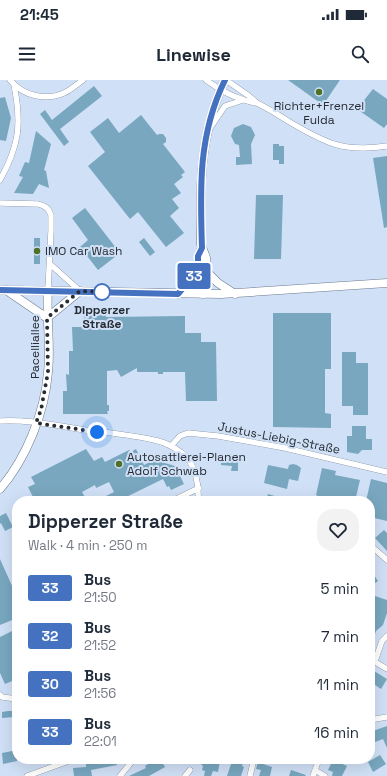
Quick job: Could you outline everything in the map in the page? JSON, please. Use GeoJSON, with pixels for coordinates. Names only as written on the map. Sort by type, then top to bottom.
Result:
{"type":"FeatureCollection","features":[{"type":"Feature","properties":{"kind":"main road"},"geometry":{"type":"LineString","coordinates":[[203,294],[206,285],[207,272],[206,257],[202,248],[200,183],[203,154],[208,130],[221,88],[226,80]]}},
{"type":"Feature","properties":{"kind":"main road"},"geometry":{"type":"LineString","coordinates":[[202,248],[198,256],[198,286],[203,294]]}},
{"type":"Feature","properties":{"kind":"main road"},"geometry":{"type":"LineString","coordinates":[[178,294],[198,270]]}},
{"type":"Feature","properties":{"kind":"main road"},"geometry":{"type":"LineString","coordinates":[[207,272],[218,283],[235,294]]}},
{"type":"Feature","properties":{"kind":"main road"},"geometry":{"type":"LineString","coordinates":[[3,290],[235,294],[387,283]]}},
{"type":"Feature","properties":{"kind":"main road"},"geometry":{"type":"LineString","coordinates":[[3,290],[47,318],[80,291]]}},
{"type":"Feature","properties":{"kind":"main road","name":"Pacelliallee"},"geometry":{"type":"LineString","coordinates":[[0,489],[13,474],[27,446],[42,403],[48,372],[48,290]]}},
{"type":"Feature","properties":{"kind":"street"},"geometry":{"type":"LineString","coordinates":[[10,80],[14,85],[31,95],[47,97],[65,92],[82,80]]}},
{"type":"Feature","properties":{"kind":"street"},"geometry":{"type":"LineString","coordinates":[[206,80],[243,100],[259,104]]}},
{"type":"Feature","properties":{"kind":"street"},"geometry":{"type":"LineString","coordinates":[[226,80],[259,104],[327,143],[344,147],[368,149],[387,146]]}},
{"type":"Feature","properties":{"kind":"street"},"geometry":{"type":"LineString","coordinates":[[0,180],[14,152],[18,132],[18,104],[14,85]]}},
{"type":"Feature","properties":{"kind":"street"},"geometry":{"type":"LineString","coordinates":[[208,130],[225,106],[243,100]]}},
{"type":"Feature","properties":{"kind":"street"},"geometry":{"type":"LineString","coordinates":[[0,203],[38,204],[48,209],[51,221],[48,290]]}},
{"type":"Feature","properties":{"kind":"street"},"geometry":{"type":"LineString","coordinates":[[50,264],[80,291]]}},
{"type":"Feature","properties":{"kind":"street"},"geometry":{"type":"LineString","coordinates":[[0,422],[12,421],[36,423],[158,440],[171,446],[190,461],[199,488],[198,496]]}},
{"type":"Feature","properties":{"kind":"street","name":"Justus-Liebig-Straße"},"geometry":{"type":"LineString","coordinates":[[171,446],[180,436],[188,434],[218,436],[285,448],[387,472]]}},
{"type":"Feature","properties":{"kind":"street"},"geometry":{"type":"LineString","coordinates":[[182,496],[199,488]]}},
{"type":"Feature","properties":{"kind":"street"},"geometry":{"type":"LineString","coordinates":[[375,549],[387,560]]}},
{"type":"Feature","properties":{"kind":"street"},"geometry":{"type":"LineString","coordinates":[[375,654],[382,641],[387,636]]}},
{"type":"Feature","properties":{"kind":"street"},"geometry":{"type":"LineString","coordinates":[[375,662],[387,669]]}},
{"type":"Feature","properties":{"kind":"street"},"geometry":{"type":"LineString","coordinates":[[0,695],[2,697],[12,698]]}},
{"type":"Feature","properties":{"kind":"street"},"geometry":{"type":"LineString","coordinates":[[375,719],[387,717]]}},
{"type":"Feature","properties":{"kind":"street"},"geometry":{"type":"LineString","coordinates":[[27,776],[60,764]]}},
{"type":"Feature","properties":{"kind":"street"},"geometry":{"type":"LineString","coordinates":[[120,776],[130,764]]}},
{"type":"Feature","properties":{"kind":"street"},"geometry":{"type":"LineString","coordinates":[[250,776],[253,764]]}},
{"type":"Feature","properties":{"kind":"street"},"geometry":{"type":"LineString","coordinates":[[185,776],[190,770]]}},
{"type":"Feature","properties":{"kind":"street"},"geometry":{"type":"LineString","coordinates":[[314,773],[325,776]]}},
{"type":"Feature","properties":{"kind":"building","name":"Richter+Frenzel Fulda"},"geometry":{"type":"Polygon","coordinates":[[[288,80],[340,80],[323,105],[288,80]]]}},
{"type":"Feature","properties":{"kind":"building"},"geometry":{"type":"Polygon","coordinates":[[[94,86],[102,96],[60,129],[69,142],[64,146],[40,114],[45,110],[52,120],[94,86]]]}},
{"type":"Feature","properties":{"kind":"building"},"geometry":{"type":"Polygon","coordinates":[[[373,89],[387,99],[387,124],[384,128],[357,109],[373,89]]]}},
{"type":"Feature","properties":{"kind":"building"},"geometry":{"type":"Polygon","coordinates":[[[5,97],[11,118],[6,141],[0,140],[0,98],[5,97]]]}},
{"type":"Feature","properties":{"kind":"building"},"geometry":{"type":"Polygon","coordinates":[[[141,115],[157,135],[163,134],[166,138],[166,142],[163,144],[185,172],[181,175],[183,177],[174,184],[181,193],[172,199],[179,208],[170,216],[184,233],[166,247],[138,212],[130,219],[88,166],[105,152],[90,132],[108,118],[119,133],[141,115]]]}},
{"type":"Feature","properties":{"kind":"building"},"geometry":{"type":"Polygon","coordinates":[[[243,124],[251,127],[255,135],[251,144],[252,164],[236,165],[236,157],[240,157],[239,145],[235,144],[231,136],[234,128],[243,124]]]}},
{"type":"Feature","properties":{"kind":"building"},"geometry":{"type":"Polygon","coordinates":[[[36,131],[51,144],[44,170],[46,171],[49,188],[39,184],[33,194],[14,193],[23,177],[19,176],[25,162],[29,163],[36,131]]]}},
{"type":"Feature","properties":{"kind":"building"},"geometry":{"type":"Polygon","coordinates":[[[273,144],[284,146],[284,164],[279,164],[279,160],[273,160],[273,144]]]}},
{"type":"Feature","properties":{"kind":"building"},"geometry":{"type":"Polygon","coordinates":[[[387,156],[387,227],[384,228],[373,158],[387,156]]]}},
{"type":"Feature","properties":{"kind":"building"},"geometry":{"type":"Polygon","coordinates":[[[256,195],[283,195],[281,259],[254,259],[256,195]]]}},
{"type":"Feature","properties":{"kind":"building"},"geometry":{"type":"Polygon","coordinates":[[[85,208],[120,253],[98,270],[80,247],[88,240],[72,218],[85,208]]]}},
{"type":"Feature","properties":{"kind":"building","name":"IMO Car Wash"},"geometry":{"type":"Polygon","coordinates":[[[34,238],[40,238],[40,264],[34,264],[34,238]]]}},
{"type":"Feature","properties":{"kind":"building"},"geometry":{"type":"Polygon","coordinates":[[[144,238],[155,252],[150,256],[139,242],[144,238]]]}},
{"type":"Feature","properties":{"kind":"building"},"geometry":{"type":"Polygon","coordinates":[[[84,312],[106,312],[106,317],[185,316],[185,333],[201,333],[201,342],[216,342],[217,401],[186,401],[185,372],[163,372],[163,374],[158,374],[158,372],[137,372],[137,368],[121,377],[117,370],[107,371],[107,405],[109,405],[109,411],[107,411],[108,414],[63,414],[63,391],[67,391],[66,374],[69,375],[69,351],[73,351],[72,327],[84,327],[84,312]]]}},
{"type":"Feature","properties":{"kind":"building"},"geometry":{"type":"Polygon","coordinates":[[[273,313],[331,313],[331,369],[325,369],[325,413],[331,414],[331,428],[273,427],[273,313]]]}},
{"type":"Feature","properties":{"kind":"building"},"geometry":{"type":"Polygon","coordinates":[[[342,352],[356,352],[356,363],[368,363],[368,415],[353,415],[353,406],[342,406],[342,352]]]}},
{"type":"Feature","properties":{"kind":"building"},"geometry":{"type":"Polygon","coordinates":[[[352,426],[366,426],[366,439],[372,439],[372,450],[362,450],[358,454],[347,452],[347,436],[352,436],[352,426]]]}},
{"type":"Feature","properties":{"kind":"building"},"geometry":{"type":"Polygon","coordinates":[[[86,449],[94,461],[102,457],[105,462],[129,450],[131,452],[136,449],[144,465],[158,458],[161,462],[175,466],[184,484],[171,490],[169,486],[167,487],[163,479],[128,496],[106,496],[114,492],[109,482],[96,488],[95,485],[82,492],[84,496],[32,496],[28,487],[35,484],[31,477],[86,449]]]}},
{"type":"Feature","properties":{"kind":"building"},"geometry":{"type":"Polygon","coordinates":[[[221,454],[238,455],[238,471],[231,471],[232,466],[221,465],[221,454]]]}},
{"type":"Feature","properties":{"kind":"building"},"geometry":{"type":"Polygon","coordinates":[[[293,464],[301,468],[298,481],[289,479],[287,489],[264,483],[268,465],[288,469],[289,465],[293,464]]]}},
{"type":"Feature","properties":{"kind":"building"},"geometry":{"type":"Polygon","coordinates":[[[322,468],[336,471],[335,475],[360,480],[356,496],[316,495],[322,468]]]}},
{"type":"Feature","properties":{"kind":"building"},"geometry":{"type":"Polygon","coordinates":[[[371,479],[387,483],[387,521],[375,518],[375,496],[367,496],[371,479]]]}},
{"type":"Feature","properties":{"kind":"building"},"geometry":{"type":"Polygon","coordinates":[[[6,513],[12,528],[5,531],[1,523],[0,524],[0,516],[6,513]]]}},
{"type":"Feature","properties":{"kind":"building"},"geometry":{"type":"Polygon","coordinates":[[[384,530],[387,533],[387,551],[375,538],[384,530]]]}},
{"type":"Feature","properties":{"kind":"building"},"geometry":{"type":"Polygon","coordinates":[[[0,559],[12,586],[12,620],[0,625],[0,559]]]}},
{"type":"Feature","properties":{"kind":"building"},"geometry":{"type":"Polygon","coordinates":[[[375,576],[378,581],[375,583],[375,576]]]}},
{"type":"Feature","properties":{"kind":"building"},"geometry":{"type":"Polygon","coordinates":[[[375,596],[387,600],[387,613],[383,625],[376,631],[375,634],[375,596]]]}},
{"type":"Feature","properties":{"kind":"building"},"geometry":{"type":"Polygon","coordinates":[[[12,631],[12,681],[5,684],[0,673],[0,637],[12,631]]]}},
{"type":"Feature","properties":{"kind":"building"},"geometry":{"type":"Polygon","coordinates":[[[375,672],[387,679],[381,689],[375,685],[375,672]]]}},
{"type":"Feature","properties":{"kind":"building"},"geometry":{"type":"Polygon","coordinates":[[[12,711],[12,717],[2,718],[2,712],[12,711]]]}},
{"type":"Feature","properties":{"kind":"building"},"geometry":{"type":"Polygon","coordinates":[[[387,726],[387,748],[383,739],[375,742],[375,730],[387,726]]]}},
{"type":"Feature","properties":{"kind":"building"},"geometry":{"type":"Polygon","coordinates":[[[12,751],[12,762],[3,764],[2,753],[12,751]]]}},
{"type":"Feature","properties":{"kind":"building"},"geometry":{"type":"Polygon","coordinates":[[[380,755],[386,764],[373,772],[369,764],[375,764],[375,758],[380,755]]]}},
{"type":"Feature","properties":{"kind":"building"},"geometry":{"type":"Polygon","coordinates":[[[86,764],[117,765],[91,770],[92,776],[74,776],[73,768],[86,767],[86,764]]]}},
{"type":"Feature","properties":{"kind":"building"},"geometry":{"type":"Polygon","coordinates":[[[148,764],[163,764],[165,767],[149,776],[129,776],[146,768],[145,766],[148,764]]]}},
{"type":"Feature","properties":{"kind":"building"},"geometry":{"type":"Polygon","coordinates":[[[201,764],[219,764],[218,772],[213,771],[211,776],[204,776],[205,771],[202,770],[203,766],[201,764]]]}},
{"type":"Feature","properties":{"kind":"building"},"geometry":{"type":"Polygon","coordinates":[[[231,764],[243,764],[242,766],[244,767],[241,776],[227,776],[231,764]]]}},
{"type":"Feature","properties":{"kind":"building"},"geometry":{"type":"Polygon","coordinates":[[[257,764],[272,767],[270,776],[259,776],[261,770],[256,769],[257,764]]]}},
{"type":"Feature","properties":{"kind":"building"},"geometry":{"type":"Polygon","coordinates":[[[331,764],[342,764],[347,766],[342,776],[332,776],[333,772],[328,770],[331,764]]]}},
{"type":"Feature","properties":{"kind":"building"},"geometry":{"type":"Polygon","coordinates":[[[291,770],[306,775],[289,776],[291,770]]]}},
{"type":"Feature","properties":{"kind":"bus line","name":"33"},"geometry":{"type":"LineString","coordinates":[[0,290],[178,294],[198,270],[198,256],[202,248],[200,183],[204,148],[217,98],[225,80]]}},
{"type":"Feature","properties":{"kind":"place","name":"Richter+Frenzel Fulda"},"geometry":{"type":"Point","coordinates":[319,92]}},
{"type":"Feature","properties":{"kind":"place","name":"IMO Car Wash"},"geometry":{"type":"Point","coordinates":[37,251]}},
{"type":"Feature","properties":{"kind":"place","name":"Dipperzer Straße"},"geometry":{"type":"Point","coordinates":[102,292]}},
{"type":"Feature","properties":{"kind":"place","name":"Autosattlerei-Planen Adolf Schwab"},"geometry":{"type":"Point","coordinates":[119,464]}},
{"type":"Feature","properties":{"kind":"route"},"geometry":{"type":"LineString","coordinates":[[97,432],[36,423],[41,410],[47,382],[49,362],[47,318],[80,291],[104,292],[102,292]]}}]}
